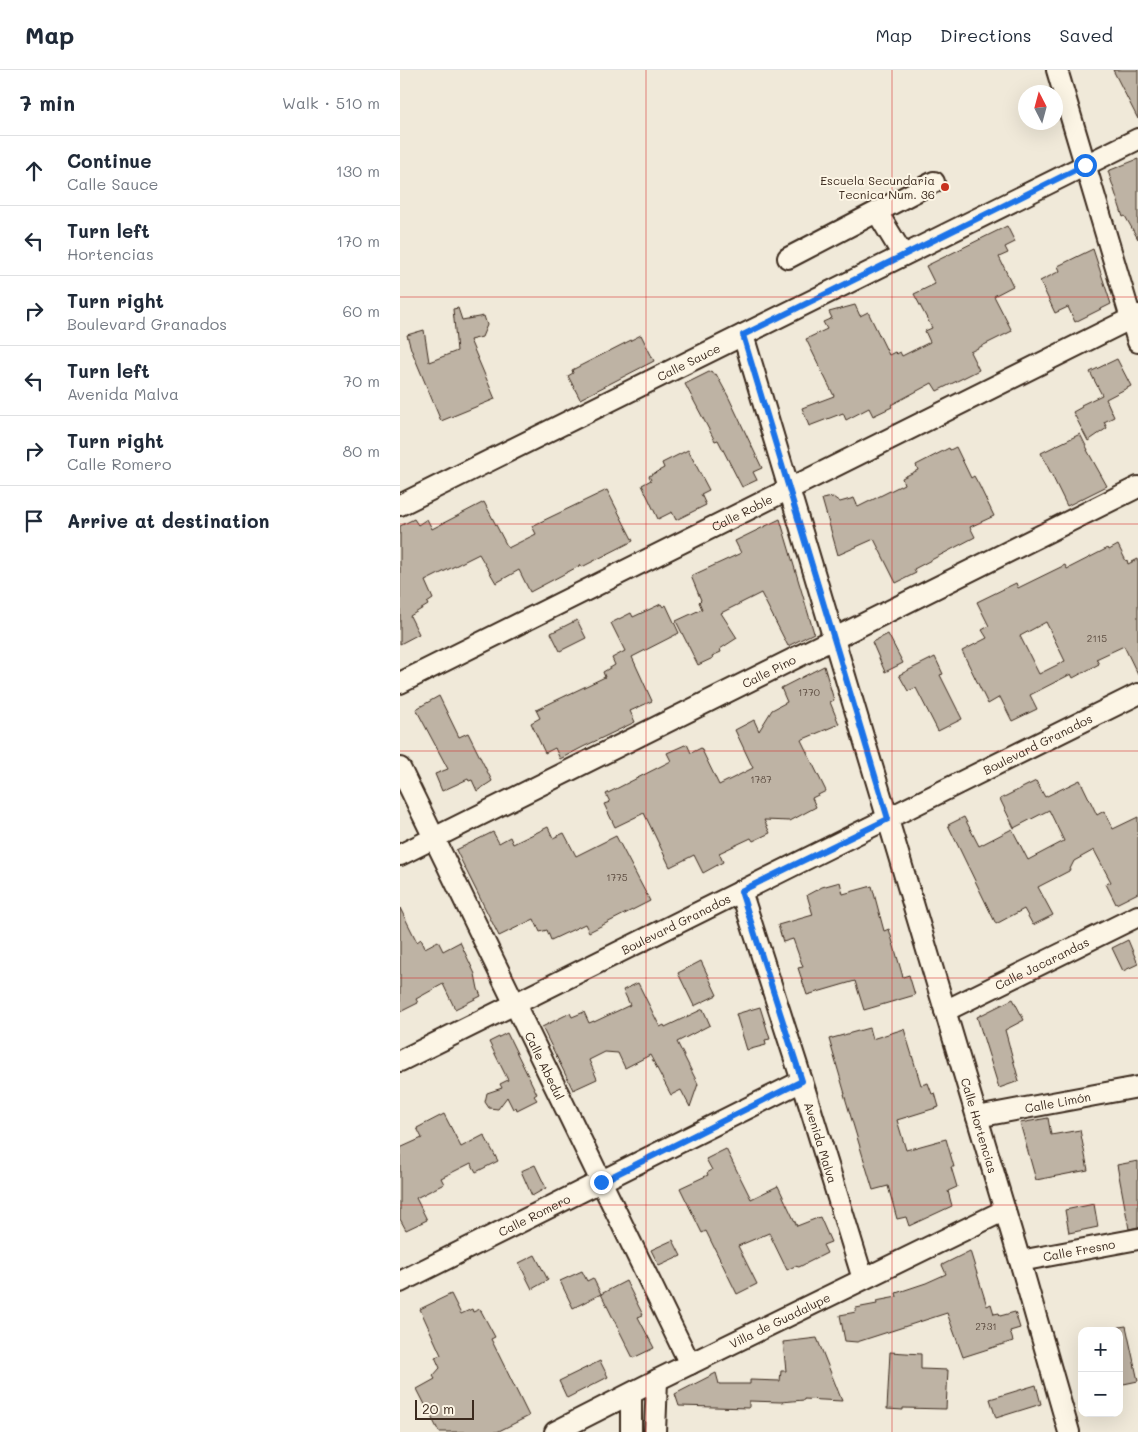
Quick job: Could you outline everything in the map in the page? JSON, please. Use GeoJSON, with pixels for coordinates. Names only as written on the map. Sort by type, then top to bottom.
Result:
{"type":"FeatureCollection","features":[{"type":"Feature","properties":{"kind":"street"},"geometry":{"type":"LineString","coordinates":[[1057,70],[1085,165],[1135,317],[1138,342]]}},
{"type":"Feature","properties":{"kind":"street","name":"Calle Sauce"},"geometry":{"type":"LineString","coordinates":[[400,505],[1138,139]]}},
{"type":"Feature","properties":{"kind":"street"},"geometry":{"type":"LineString","coordinates":[[788,258],[934,182]]}},
{"type":"Feature","properties":{"kind":"street"},"geometry":{"type":"LineString","coordinates":[[877,212],[903,255]]}},
{"type":"Feature","properties":{"kind":"street","name":"Calle Roble"},"geometry":{"type":"LineString","coordinates":[[400,683],[1135,317]]}},
{"type":"Feature","properties":{"kind":"street","name":"Calle Hortencias"},"geometry":{"type":"LineString","coordinates":[[743,335],[1005,1210],[1069,1432]]}},
{"type":"Feature","properties":{"kind":"street","name":"Calle Pino"},"geometry":{"type":"LineString","coordinates":[[400,855],[1138,487]]}},
{"type":"Feature","properties":{"kind":"street","name":"Boulevard Granados"},"geometry":{"type":"LineString","coordinates":[[400,1061],[1138,694]]}},
{"type":"Feature","properties":{"kind":"street","name":"Calle Abedul"},"geometry":{"type":"LineString","coordinates":[[400,768],[690,1364]]}},
{"type":"Feature","properties":{"kind":"street","name":"Avenida Malva"},"geometry":{"type":"LineString","coordinates":[[741,891],[863,1279]]}},
{"type":"Feature","properties":{"kind":"street","name":"Calle Jacarandas"},"geometry":{"type":"LineString","coordinates":[[945,1011],[1138,916]]}},
{"type":"Feature","properties":{"kind":"street","name":"Calle Romero"},"geometry":{"type":"LineString","coordinates":[[400,1282],[802,1081]]}},
{"type":"Feature","properties":{"kind":"street","name":"Calle Limón"},"geometry":{"type":"LineString","coordinates":[[977,1117],[1138,1087]]}},
{"type":"Feature","properties":{"kind":"street","name":"Villa de Guadalupe"},"geometry":{"type":"LineString","coordinates":[[555,1432],[657,1380],[1005,1210]]}},
{"type":"Feature","properties":{"kind":"street","name":"Calle Fresno"},"geometry":{"type":"LineString","coordinates":[[1020,1261],[1138,1239]]}},
{"type":"Feature","properties":{"kind":"street"},"geometry":{"type":"LineString","coordinates":[[656,1432],[657,1380]]}},
{"type":"Feature","properties":{"kind":"street"},"geometry":{"type":"LineString","coordinates":[[630,1394],[631,1432]]}},
{"type":"Feature","properties":{"kind":"building"},"geometry":{"type":"Polygon","coordinates":[[[1113,70],[1138,70],[1138,119],[1113,70]]]}},
{"type":"Feature","properties":{"kind":"building"},"geometry":{"type":"Polygon","coordinates":[[[1138,159],[1138,239],[1125,216],[1123,217],[1108,171],[1138,159]]]}},
{"type":"Feature","properties":{"kind":"building"},"geometry":{"type":"Polygon","coordinates":[[[1007,226],[1015,242],[1005,247],[1008,253],[999,257],[1013,286],[994,296],[1012,331],[970,352],[979,370],[937,391],[932,383],[873,416],[869,408],[846,420],[843,413],[809,426],[802,408],[834,396],[806,339],[827,329],[823,322],[832,318],[829,312],[855,305],[860,316],[868,312],[889,355],[900,352],[902,356],[930,342],[925,331],[932,328],[914,294],[935,284],[926,266],[1007,226]]]}},
{"type":"Feature","properties":{"kind":"building"},"geometry":{"type":"Polygon","coordinates":[[[1093,249],[1111,304],[1075,322],[1068,307],[1055,313],[1040,281],[1060,271],[1058,266],[1093,249]]]}},
{"type":"Feature","properties":{"kind":"building"},"geometry":{"type":"Polygon","coordinates":[[[458,308],[462,320],[484,316],[487,325],[482,337],[470,340],[495,399],[441,421],[407,335],[424,330],[429,362],[457,351],[453,309],[458,308]]]}},
{"type":"Feature","properties":{"kind":"building"},"geometry":{"type":"Polygon","coordinates":[[[641,335],[654,361],[580,399],[568,376],[573,373],[572,370],[641,335]]]}},
{"type":"Feature","properties":{"kind":"building"},"geometry":{"type":"Polygon","coordinates":[[[1117,359],[1131,386],[1106,399],[1114,417],[1104,422],[1107,428],[1088,441],[1073,412],[1082,407],[1081,405],[1102,395],[1090,372],[1117,359]]]}},
{"type":"Feature","properties":{"kind":"building"},"geometry":{"type":"Polygon","coordinates":[[[711,371],[714,375],[716,374],[728,396],[762,468],[753,472],[757,480],[742,487],[718,440],[715,441],[685,384],[711,371]]]}},
{"type":"Feature","properties":{"kind":"building"},"geometry":{"type":"Polygon","coordinates":[[[1080,434],[1107,486],[1067,506],[1041,453],[1080,434]]]}},
{"type":"Feature","properties":{"kind":"building"},"geometry":{"type":"Polygon","coordinates":[[[956,447],[971,478],[974,476],[979,485],[994,516],[970,527],[975,537],[914,569],[916,573],[896,583],[874,539],[838,555],[822,499],[833,497],[840,502],[854,498],[858,507],[904,484],[902,478],[918,470],[916,465],[949,448],[950,450],[956,447]]]}},
{"type":"Feature","properties":{"kind":"building"},"geometry":{"type":"Polygon","coordinates":[[[688,450],[709,490],[701,494],[706,505],[676,520],[672,512],[658,519],[642,485],[651,480],[649,476],[664,468],[662,463],[688,450]]]}},
{"type":"Feature","properties":{"kind":"building"},"geometry":{"type":"Polygon","coordinates":[[[607,490],[633,541],[582,567],[581,565],[530,592],[519,570],[496,583],[479,554],[425,581],[433,599],[427,603],[428,605],[410,616],[419,634],[400,644],[400,526],[414,519],[418,525],[427,519],[432,529],[484,502],[508,548],[536,534],[532,526],[607,490]]]}},
{"type":"Feature","properties":{"kind":"building"},"geometry":{"type":"Polygon","coordinates":[[[780,519],[814,633],[788,646],[761,593],[721,613],[737,638],[720,649],[721,652],[712,656],[713,658],[698,665],[676,621],[702,609],[699,602],[701,600],[691,576],[741,553],[735,541],[780,519]]]}},
{"type":"Feature","properties":{"kind":"building"},"geometry":{"type":"Polygon","coordinates":[[[1118,545],[1128,564],[1138,559],[1138,675],[1124,646],[1096,659],[1099,664],[1073,678],[1071,674],[1030,695],[1037,709],[1012,721],[1000,697],[988,704],[962,651],[987,638],[982,630],[989,626],[977,602],[1016,583],[1018,588],[1065,565],[1067,569],[1108,548],[1109,550],[1118,545]],[[1046,622],[1020,636],[1039,674],[1065,661],[1046,622]]]}},
{"type":"Feature","properties":{"kind":"building"},"geometry":{"type":"Polygon","coordinates":[[[661,604],[663,607],[666,605],[679,633],[632,657],[652,701],[630,711],[635,722],[560,759],[555,748],[545,753],[531,723],[540,718],[536,710],[605,677],[603,672],[615,665],[612,658],[625,651],[611,623],[631,613],[633,617],[661,604]]]}},
{"type":"Feature","properties":{"kind":"building"},"geometry":{"type":"Polygon","coordinates":[[[577,620],[586,638],[560,651],[551,633],[577,620]]]}},
{"type":"Feature","properties":{"kind":"building"},"geometry":{"type":"Polygon","coordinates":[[[888,634],[903,663],[885,672],[872,642],[888,634]]]}},
{"type":"Feature","properties":{"kind":"building"},"geometry":{"type":"Polygon","coordinates":[[[935,657],[943,674],[940,675],[962,719],[938,731],[916,688],[908,691],[899,675],[935,657]]]}},
{"type":"Feature","properties":{"kind":"building"},"geometry":{"type":"Polygon","coordinates":[[[824,666],[834,700],[830,702],[839,724],[801,740],[826,791],[812,798],[816,807],[790,821],[764,820],[770,833],[753,841],[751,838],[719,853],[723,862],[703,873],[694,855],[670,867],[644,813],[615,827],[604,804],[610,802],[606,794],[671,761],[667,753],[687,744],[691,753],[701,748],[719,785],[753,768],[735,730],[754,720],[759,731],[772,710],[787,702],[781,688],[824,666]]]}},
{"type":"Feature","properties":{"kind":"building"},"geometry":{"type":"Polygon","coordinates":[[[439,696],[459,737],[468,733],[492,781],[477,791],[472,780],[469,781],[468,779],[442,791],[435,774],[448,769],[416,709],[439,696]]]}},
{"type":"Feature","properties":{"kind":"building"},"geometry":{"type":"Polygon","coordinates":[[[1080,780],[1097,815],[1104,811],[1113,829],[1138,817],[1138,893],[1116,904],[1106,884],[1111,882],[1094,850],[1074,861],[1069,871],[1038,887],[1053,915],[1033,925],[1024,909],[996,924],[948,825],[964,817],[979,846],[1012,829],[1028,860],[1064,841],[1049,810],[1014,828],[1000,799],[1036,781],[1045,797],[1080,780]]]}},
{"type":"Feature","properties":{"kind":"building"},"geometry":{"type":"Polygon","coordinates":[[[548,827],[553,838],[564,833],[576,856],[616,836],[650,901],[589,932],[585,924],[551,940],[547,930],[540,932],[534,919],[499,936],[456,850],[493,832],[499,843],[510,837],[513,844],[548,827]]]}},
{"type":"Feature","properties":{"kind":"building"},"geometry":{"type":"Polygon","coordinates":[[[840,882],[843,894],[872,886],[884,931],[889,929],[903,977],[909,975],[915,995],[864,1010],[855,981],[807,995],[798,968],[803,967],[793,939],[783,942],[778,925],[813,915],[807,895],[822,887],[840,882]]]}},
{"type":"Feature","properties":{"kind":"building"},"geometry":{"type":"Polygon","coordinates":[[[400,908],[417,942],[421,939],[425,948],[438,941],[443,951],[460,942],[475,974],[481,996],[455,1009],[443,984],[416,999],[418,1003],[400,1012],[400,908]]]}},
{"type":"Feature","properties":{"kind":"building"},"geometry":{"type":"Polygon","coordinates":[[[1128,940],[1138,964],[1123,971],[1112,948],[1128,940]]]}},
{"type":"Feature","properties":{"kind":"building"},"geometry":{"type":"Polygon","coordinates":[[[701,961],[717,995],[694,1006],[678,973],[701,961]]]}},
{"type":"Feature","properties":{"kind":"building"},"geometry":{"type":"Polygon","coordinates":[[[638,983],[660,1027],[664,1025],[665,1027],[703,1009],[710,1025],[677,1042],[698,1084],[690,1107],[681,1090],[671,1095],[650,1055],[625,1068],[618,1053],[605,1052],[589,1060],[597,1079],[573,1090],[542,1027],[570,1013],[572,1017],[584,1012],[589,1023],[594,1022],[630,1005],[623,990],[638,983]]]}},
{"type":"Feature","properties":{"kind":"building"},"geometry":{"type":"Polygon","coordinates":[[[1013,999],[1024,1020],[1005,1030],[1019,1081],[999,1088],[977,1017],[1013,999]]]}},
{"type":"Feature","properties":{"kind":"building"},"geometry":{"type":"Polygon","coordinates":[[[760,1007],[770,1039],[765,1040],[766,1045],[747,1050],[736,1014],[760,1007]]]}},
{"type":"Feature","properties":{"kind":"building"},"geometry":{"type":"Polygon","coordinates":[[[869,1028],[872,1039],[904,1029],[921,1085],[928,1083],[932,1094],[935,1093],[939,1107],[897,1120],[906,1150],[946,1139],[954,1167],[951,1167],[957,1187],[948,1191],[952,1206],[909,1226],[906,1217],[897,1219],[888,1186],[873,1190],[829,1039],[869,1028]]]}},
{"type":"Feature","properties":{"kind":"building"},"geometry":{"type":"Polygon","coordinates":[[[507,1033],[537,1094],[534,1096],[537,1100],[517,1110],[516,1107],[513,1109],[507,1097],[498,1109],[489,1108],[485,1102],[487,1093],[502,1088],[500,1084],[508,1080],[489,1042],[507,1033]]]}},
{"type":"Feature","properties":{"kind":"building"},"geometry":{"type":"Polygon","coordinates":[[[444,1114],[461,1147],[484,1135],[498,1161],[476,1172],[471,1163],[441,1178],[444,1184],[416,1198],[427,1220],[406,1230],[400,1219],[400,1148],[422,1138],[417,1128],[444,1114]]]}},
{"type":"Feature","properties":{"kind":"building"},"geometry":{"type":"Polygon","coordinates":[[[1048,1118],[1051,1135],[1080,1130],[1088,1170],[1036,1180],[1020,1123],[1048,1118]]]}},
{"type":"Feature","properties":{"kind":"building"},"geometry":{"type":"Polygon","coordinates":[[[726,1149],[751,1199],[778,1186],[797,1226],[820,1217],[831,1242],[823,1245],[827,1253],[799,1267],[795,1266],[787,1270],[769,1233],[738,1246],[757,1284],[737,1294],[706,1231],[702,1233],[680,1188],[708,1175],[707,1173],[712,1170],[706,1159],[726,1149]]]}},
{"type":"Feature","properties":{"kind":"building"},"geometry":{"type":"Polygon","coordinates":[[[1138,1161],[1138,1227],[1129,1229],[1117,1165],[1138,1161]]]}},
{"type":"Feature","properties":{"kind":"building"},"geometry":{"type":"Polygon","coordinates":[[[535,1165],[546,1188],[532,1196],[521,1171],[535,1165]]]}},
{"type":"Feature","properties":{"kind":"building"},"geometry":{"type":"Polygon","coordinates":[[[1094,1204],[1098,1227],[1069,1233],[1065,1210],[1094,1204]]]}},
{"type":"Feature","properties":{"kind":"building"},"geometry":{"type":"Polygon","coordinates":[[[673,1240],[681,1256],[659,1266],[651,1250],[673,1240]]]}},
{"type":"Feature","properties":{"kind":"building"},"geometry":{"type":"Polygon","coordinates":[[[970,1251],[987,1306],[991,1304],[994,1314],[999,1313],[1000,1316],[1015,1312],[1020,1328],[1010,1331],[1013,1341],[963,1357],[947,1313],[857,1342],[845,1341],[840,1315],[856,1312],[856,1308],[877,1304],[876,1301],[897,1297],[896,1293],[946,1274],[942,1265],[970,1251]]]}},
{"type":"Feature","properties":{"kind":"building"},"geometry":{"type":"Polygon","coordinates":[[[535,1255],[548,1280],[532,1289],[519,1263],[535,1255]]]}},
{"type":"Feature","properties":{"kind":"building"},"geometry":{"type":"Polygon","coordinates":[[[582,1271],[587,1281],[593,1278],[601,1294],[573,1308],[560,1281],[582,1271]]]}},
{"type":"Feature","properties":{"kind":"building"},"geometry":{"type":"Polygon","coordinates":[[[626,1281],[643,1315],[638,1317],[654,1348],[633,1358],[601,1294],[626,1281]]]}},
{"type":"Feature","properties":{"kind":"building"},"geometry":{"type":"Polygon","coordinates":[[[451,1294],[461,1314],[472,1309],[473,1312],[480,1309],[495,1337],[491,1339],[529,1416],[497,1432],[439,1432],[417,1389],[435,1379],[433,1376],[440,1368],[435,1357],[441,1355],[420,1309],[451,1294]]]}},
{"type":"Feature","properties":{"kind":"building"},"geometry":{"type":"Polygon","coordinates":[[[1126,1326],[1138,1381],[1123,1384],[1123,1327],[1119,1327],[1126,1326]]]}},
{"type":"Feature","properties":{"kind":"building"},"geometry":{"type":"Polygon","coordinates":[[[817,1338],[842,1401],[804,1399],[781,1402],[749,1401],[749,1408],[679,1406],[675,1394],[716,1373],[719,1384],[750,1384],[750,1380],[780,1381],[781,1371],[786,1371],[783,1342],[817,1338]]]}},
{"type":"Feature","properties":{"kind":"building"},"geometry":{"type":"Polygon","coordinates":[[[890,1352],[921,1354],[921,1369],[948,1370],[946,1409],[887,1409],[890,1352]]]}},
{"type":"Feature","properties":{"kind":"building"},"geometry":{"type":"Polygon","coordinates":[[[600,1361],[608,1377],[567,1398],[559,1381],[600,1361]]]}},
{"type":"Feature","properties":{"kind":"building"},"geometry":{"type":"Polygon","coordinates":[[[1036,1385],[1041,1404],[996,1418],[990,1399],[1036,1385]]]}},
{"type":"Feature","properties":{"kind":"place","name":"Escuela Secundaria Tecnica Num. 36"},"geometry":{"type":"Point","coordinates":[945,187]}},
{"type":"Feature","properties":{"kind":"route"},"geometry":{"type":"LineString","coordinates":[[601,1182],[802,1081],[741,891],[888,819],[743,335],[1085,165]]}}]}
